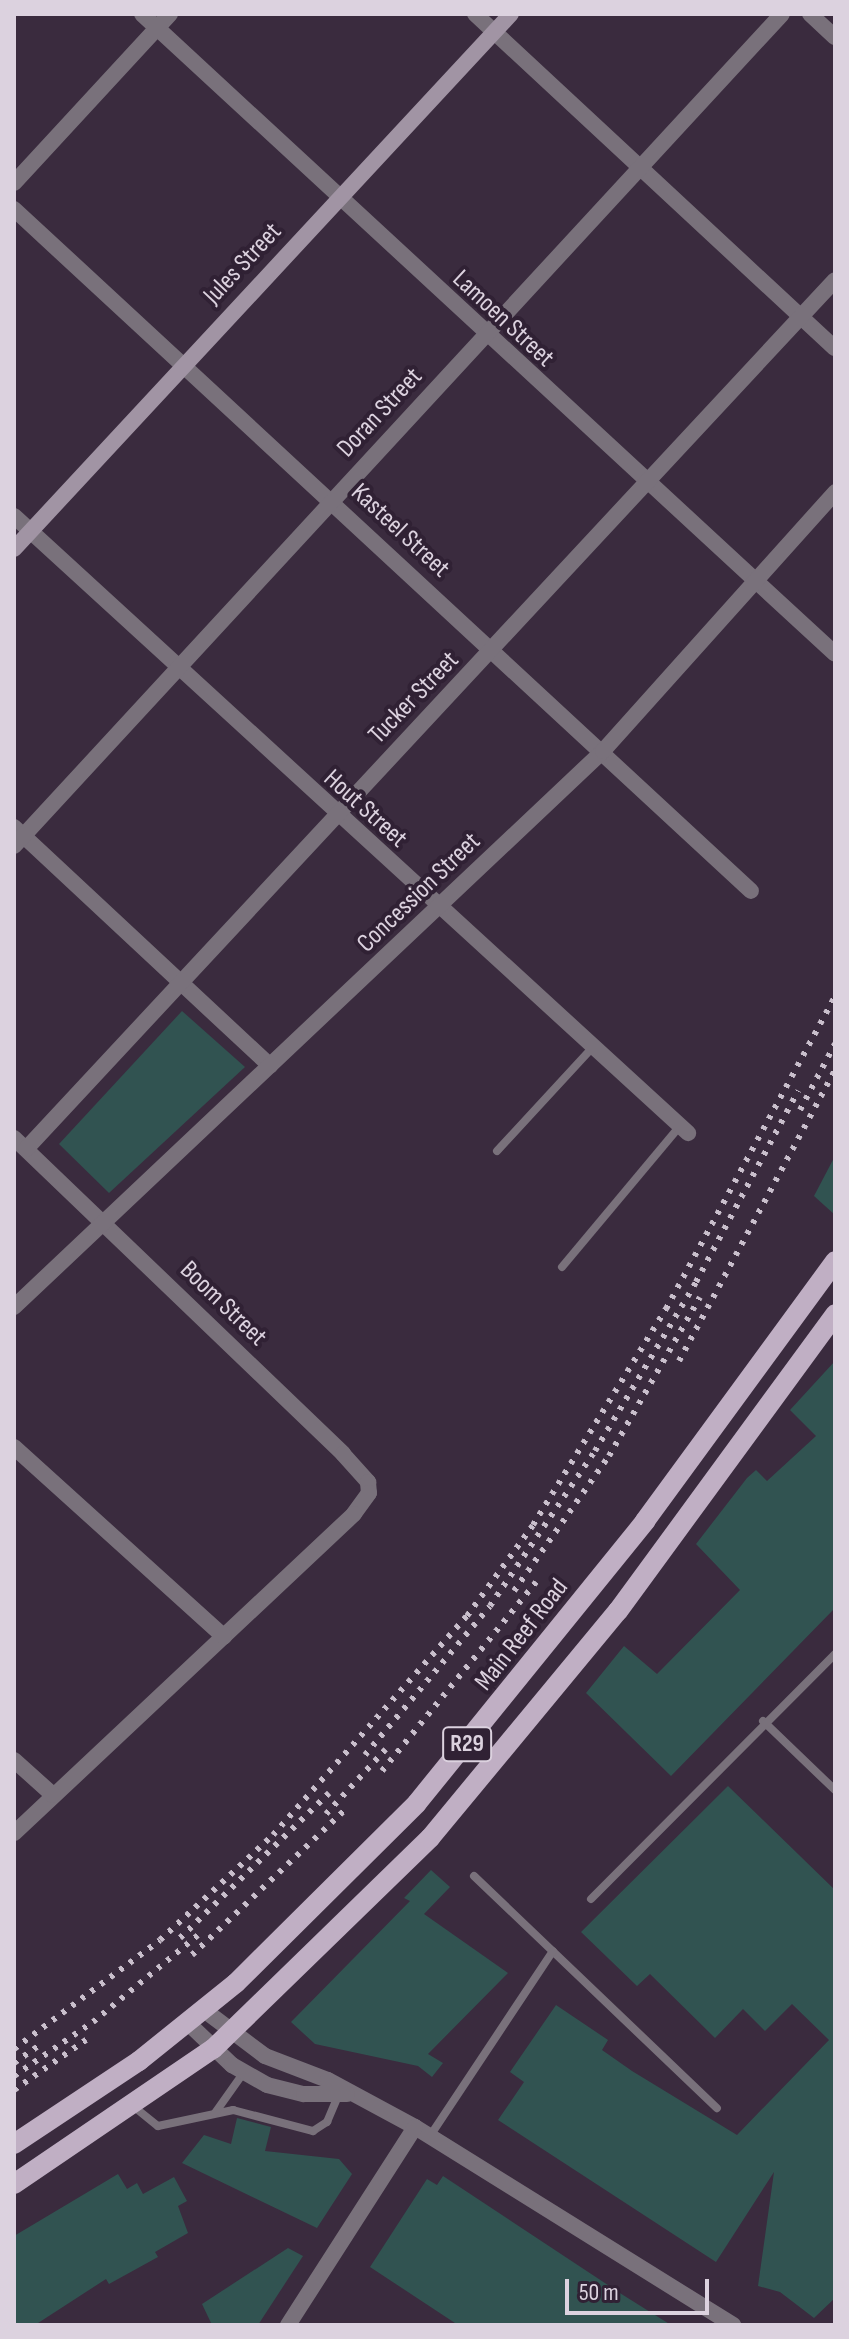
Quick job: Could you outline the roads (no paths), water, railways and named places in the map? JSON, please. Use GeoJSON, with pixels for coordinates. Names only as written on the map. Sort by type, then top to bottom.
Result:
{"type":"FeatureCollection","features":[{"type":"Feature","properties":{"kind":"main road","name":"Jules Street"},"geometry":{"type":"LineString","coordinates":[[14,549],[511,14]]}},
{"type":"Feature","properties":{"kind":"main road","name":"Main Reef Road"},"geometry":{"type":"LineString","coordinates":[[14,2144],[196,2017],[330,1895],[494,1712],[835,1261]]}},
{"type":"Feature","properties":{"kind":"main road","name":"R29"},"geometry":{"type":"LineString","coordinates":[[14,2184],[213,2049],[356,1916],[514,1741],[701,1502],[835,1314]]}},
{"type":"Feature","properties":{"kind":"street","name":"Lamoen Street"},"geometry":{"type":"LineString","coordinates":[[142,14],[485,336],[835,654]]}},
{"type":"Feature","properties":{"kind":"street"},"geometry":{"type":"LineString","coordinates":[[14,183],[170,14]]}},
{"type":"Feature","properties":{"kind":"street"},"geometry":{"type":"LineString","coordinates":[[475,14],[638,169],[835,348]]}},
{"type":"Feature","properties":{"kind":"street","name":"Doran Street"},"geometry":{"type":"LineString","coordinates":[[17,836],[782,14]]}},
{"type":"Feature","properties":{"kind":"street"},"geometry":{"type":"LineString","coordinates":[[810,14],[835,37]]}},
{"type":"Feature","properties":{"kind":"street","name":"Kasteel Street"},"geometry":{"type":"LineString","coordinates":[[14,209],[185,363],[751,891]]}},
{"type":"Feature","properties":{"kind":"street","name":"Tucker Street"},"geometry":{"type":"LineString","coordinates":[[20,1143],[182,984],[334,815],[493,652],[835,280]]}},
{"type":"Feature","properties":{"kind":"street","name":"Concession Street"},"geometry":{"type":"LineString","coordinates":[[14,1307],[603,751],[757,583],[835,492]]}},
{"type":"Feature","properties":{"kind":"street","name":"Hout Street"},"geometry":{"type":"LineString","coordinates":[[14,516],[334,815],[684,1129]]}},
{"type":"Feature","properties":{"kind":"street"},"geometry":{"type":"LineString","coordinates":[[17,836],[270,1066]]}},
{"type":"Feature","properties":{"kind":"street","name":"Boom Street"},"geometry":{"type":"LineString","coordinates":[[20,1143],[362,1473],[369,1493],[354,1514],[224,1637]]}},
{"type":"Feature","properties":{"kind":"street"},"geometry":{"type":"LineString","coordinates":[[14,1447],[224,1637],[14,1833]]}},
{"type":"Feature","properties":{"kind":"street"},"geometry":{"type":"LineString","coordinates":[[14,1760],[53,1795]]}},
{"type":"Feature","properties":{"kind":"street"},"geometry":{"type":"LineString","coordinates":[[196,2017],[415,2127],[733,2325]]}},
{"type":"Feature","properties":{"kind":"street"},"geometry":{"type":"LineString","coordinates":[[196,2017],[213,2049],[244,2072],[285,2091],[342,2093]]}},
{"type":"Feature","properties":{"kind":"street"},"geometry":{"type":"LineString","coordinates":[[288,2325],[415,2127]]}},
{"type":"Feature","properties":{"kind":"lane"},"geometry":{"type":"LineString","coordinates":[[497,1151],[593,1047]]}},
{"type":"Feature","properties":{"kind":"lane"},"geometry":{"type":"LineString","coordinates":[[562,1267],[684,1129]]}},
{"type":"Feature","properties":{"kind":"lane"},"geometry":{"type":"LineString","coordinates":[[591,1899],[763,1721],[835,1654]]}},
{"type":"Feature","properties":{"kind":"lane"},"geometry":{"type":"LineString","coordinates":[[763,1721],[835,1790]]}},
{"type":"Feature","properties":{"kind":"lane"},"geometry":{"type":"LineString","coordinates":[[474,1876],[717,2108]]}},
{"type":"Feature","properties":{"kind":"lane"},"geometry":{"type":"LineString","coordinates":[[430,2136],[553,1951]]}},
{"type":"Feature","properties":{"kind":"lane"},"geometry":{"type":"LineString","coordinates":[[215,2114],[244,2072]]}},
{"type":"Feature","properties":{"kind":"lane"},"geometry":{"type":"LineString","coordinates":[[133,2106],[162,2127],[237,2111],[313,2131],[327,2122],[342,2093]]}},
{"type":"Feature","properties":{"kind":"railway"},"geometry":{"type":"LineString","coordinates":[[14,2049],[160,1940],[273,1835],[467,1616],[533,1525],[666,1309],[835,997]]}},
{"type":"Feature","properties":{"kind":"railway"},"geometry":{"type":"LineString","coordinates":[[800,1110],[835,1044]]}},
{"type":"Feature","properties":{"kind":"railway"},"geometry":{"type":"LineString","coordinates":[[679,1361],[835,1070]]}},
{"type":"Feature","properties":{"kind":"railway"},"geometry":{"type":"LineString","coordinates":[[365,1755],[490,1606],[595,1451],[696,1282],[798,1091]]}},
{"type":"Feature","properties":{"kind":"railway"},"geometry":{"type":"LineString","coordinates":[[514,1591],[609,1456],[700,1297]]}},
{"type":"Feature","properties":{"kind":"railway"},"geometry":{"type":"LineString","coordinates":[[382,1771],[536,1582]]}},
{"type":"Feature","properties":{"kind":"railway"},"geometry":{"type":"LineString","coordinates":[[326,1814],[386,1749]]}},
{"type":"Feature","properties":{"kind":"railway"},"geometry":{"type":"LineString","coordinates":[[180,1938],[329,1793]]}},
{"type":"Feature","properties":{"kind":"railway"},"geometry":{"type":"LineString","coordinates":[[192,1955],[346,1809]]}},
{"type":"Feature","properties":{"kind":"railway"},"geometry":{"type":"LineString","coordinates":[[14,2076],[93,2022],[198,1935]]}},
{"type":"Feature","properties":{"kind":"railway"},"geometry":{"type":"LineString","coordinates":[[14,2090],[86,2040]]}},
{"type":"Feature","properties":{"kind":"railway"},"geometry":{"type":"LineString","coordinates":[[14,2063],[40,2045]]}}]}
